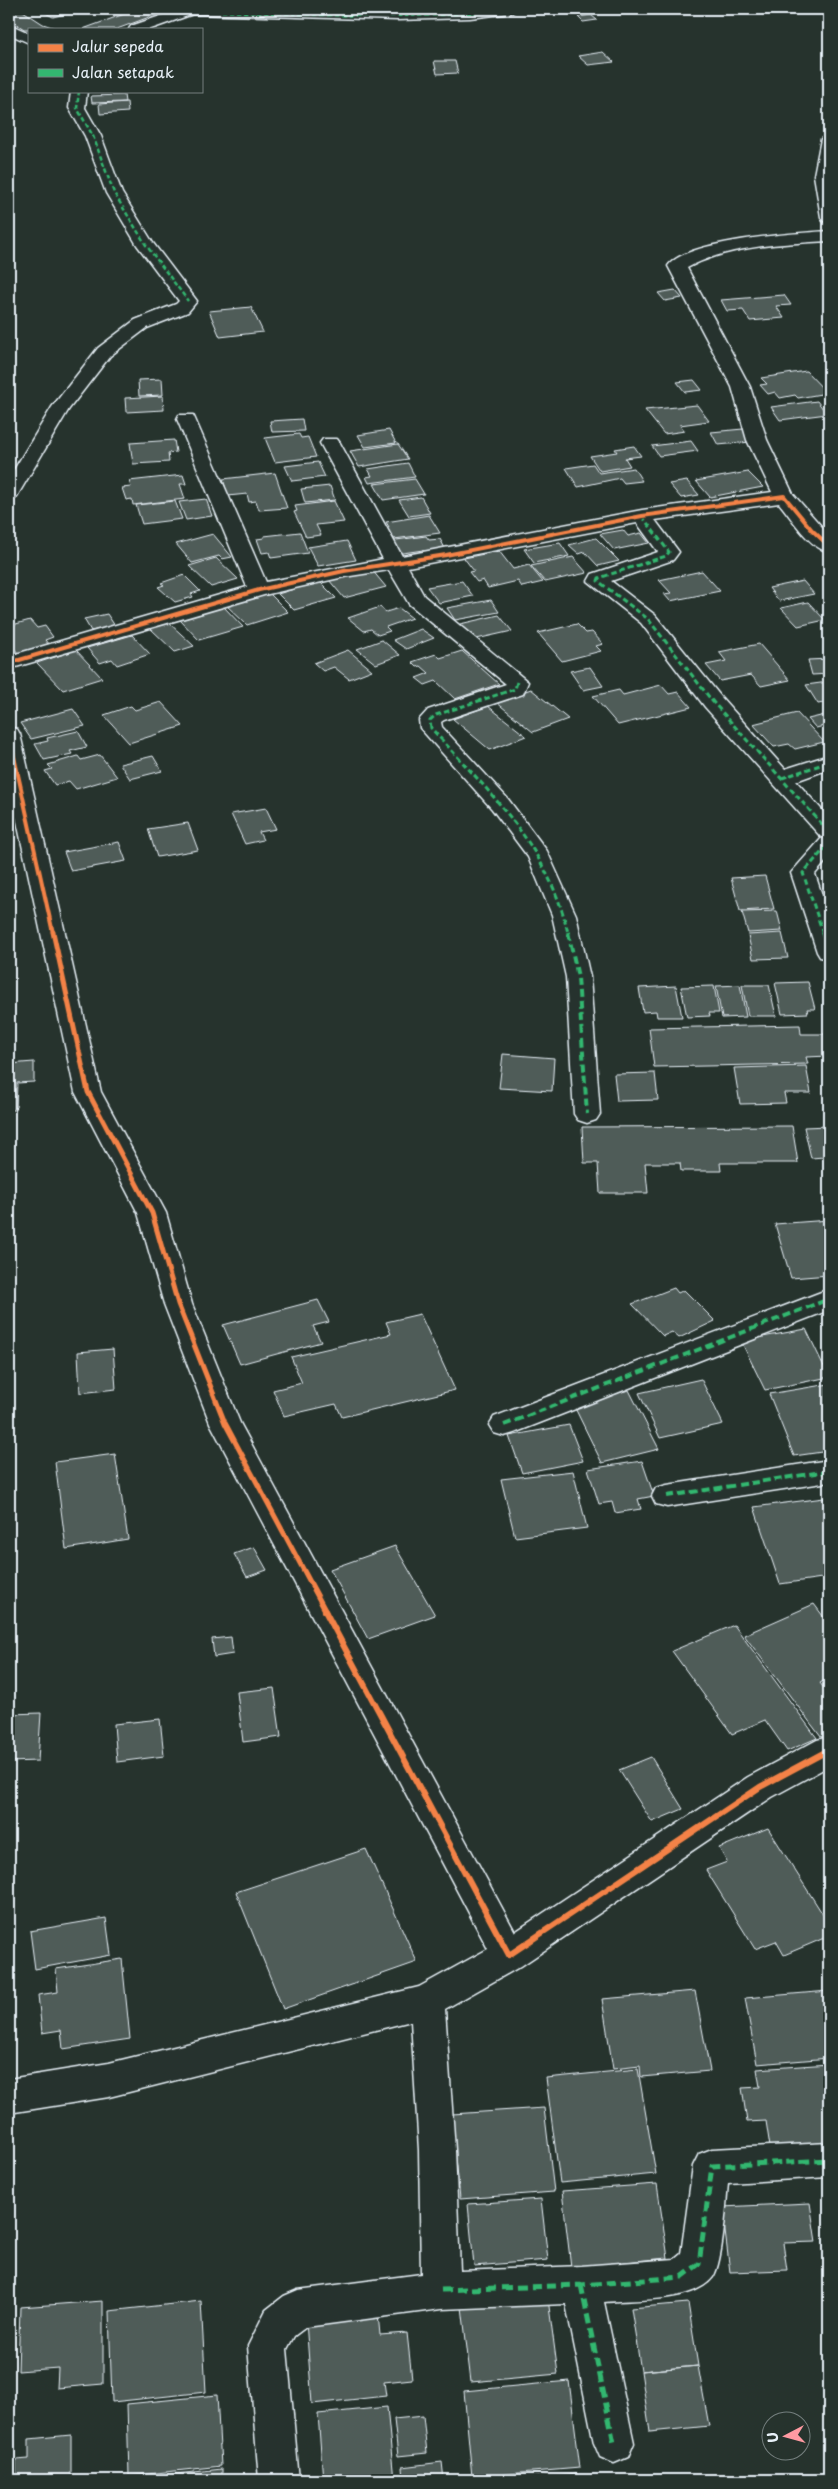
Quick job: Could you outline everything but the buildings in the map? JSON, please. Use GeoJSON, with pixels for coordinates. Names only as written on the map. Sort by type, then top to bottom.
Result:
{"type":"FeatureCollection","features":[{"type":"Feature","properties":{"kind":"street"},"geometry":{"type":"LineString","coordinates":[[139,28],[194,9],[397,16],[470,14],[512,9]]}},
{"type":"Feature","properties":{"kind":"street"},"geometry":{"type":"LineString","coordinates":[[9,28],[28,38]]}},
{"type":"Feature","properties":{"kind":"street"},"geometry":{"type":"LineString","coordinates":[[9,494],[61,407],[104,352],[141,324],[182,308],[188,301],[146,245],[114,193],[93,136],[77,108],[79,92]]}},
{"type":"Feature","properties":{"kind":"street"},"geometry":{"type":"LineString","coordinates":[[829,139],[822,175],[829,217]]}},
{"type":"Feature","properties":{"kind":"street"},"geometry":{"type":"LineString","coordinates":[[829,236],[717,250],[689,258],[677,266],[741,388],[757,440],[784,496],[812,530],[829,546]]}},
{"type":"Feature","properties":{"kind":"street"},"geometry":{"type":"LineString","coordinates":[[186,419],[259,590]]}},
{"type":"Feature","properties":{"kind":"street"},"geometry":{"type":"LineString","coordinates":[[330,442],[416,600],[517,682],[515,689],[436,715],[430,720],[431,728],[500,804],[539,856],[564,915],[578,977],[587,1114]]}},
{"type":"Feature","properties":{"kind":"street"},"geometry":{"type":"LineString","coordinates":[[9,663],[259,590],[344,571],[396,563],[642,516],[784,496]]}},
{"type":"Feature","properties":{"kind":"street"},"geometry":{"type":"LineString","coordinates":[[642,516],[669,552],[666,556],[599,578],[598,581],[648,619],[713,702],[829,832]]}},
{"type":"Feature","properties":{"kind":"street"},"geometry":{"type":"LineString","coordinates":[[9,734],[88,1092],[152,1213],[178,1304],[225,1423],[509,1955]]}},
{"type":"Feature","properties":{"kind":"street"},"geometry":{"type":"LineString","coordinates":[[782,778],[829,762]]}},
{"type":"Feature","properties":{"kind":"street"},"geometry":{"type":"LineString","coordinates":[[829,844],[803,873],[829,952]]}},
{"type":"Feature","properties":{"kind":"street"},"geometry":{"type":"LineString","coordinates":[[504,1425],[829,1299]]}},
{"type":"Feature","properties":{"kind":"street"},"geometry":{"type":"LineString","coordinates":[[666,1496],[829,1471]]}},
{"type":"Feature","properties":{"kind":"street"},"geometry":{"type":"LineString","coordinates":[[9,2096],[109,2080],[426,2001],[509,1955],[760,1787],[829,1750]]}},
{"type":"Feature","properties":{"kind":"street"},"geometry":{"type":"LineString","coordinates":[[426,2001],[437,2150],[441,2290]]}},
{"type":"Feature","properties":{"kind":"street"},"geometry":{"type":"LineString","coordinates":[[279,2480],[267,2346],[280,2323],[298,2309],[441,2290],[581,2285],[682,2277],[699,2264],[712,2166],[829,2160]]}},
{"type":"Feature","properties":{"kind":"street"},"geometry":{"type":"LineString","coordinates":[[581,2285],[614,2443]]}},
{"type":"Feature","properties":{"kind":"marked path"},"geometry":{"type":"LineString","coordinates":[[194,10],[397,16],[470,14],[511,9]]}},
{"type":"Feature","properties":{"kind":"marked path"},"geometry":{"type":"LineString","coordinates":[[79,92],[77,108],[93,136],[114,193],[146,245],[188,301]]}},
{"type":"Feature","properties":{"kind":"marked path"},"geometry":{"type":"LineString","coordinates":[[642,516],[669,552],[666,556],[599,578],[598,581],[648,619],[713,702],[829,832]]}},
{"type":"Feature","properties":{"kind":"marked path"},"geometry":{"type":"LineString","coordinates":[[517,682],[515,689],[436,715],[430,720],[431,728],[500,804],[539,856],[564,915],[578,977],[587,1114]]}},
{"type":"Feature","properties":{"kind":"marked path"},"geometry":{"type":"LineString","coordinates":[[782,778],[829,762]]}},
{"type":"Feature","properties":{"kind":"marked path"},"geometry":{"type":"LineString","coordinates":[[829,844],[803,873],[829,952]]}},
{"type":"Feature","properties":{"kind":"marked path"},"geometry":{"type":"LineString","coordinates":[[504,1425],[829,1299]]}},
{"type":"Feature","properties":{"kind":"marked path"},"geometry":{"type":"LineString","coordinates":[[667,1496],[829,1471]]}},
{"type":"Feature","properties":{"kind":"marked path"},"geometry":{"type":"LineString","coordinates":[[441,2290],[581,2285],[682,2277],[699,2264],[712,2166],[829,2160]]}},
{"type":"Feature","properties":{"kind":"marked path"},"geometry":{"type":"LineString","coordinates":[[581,2285],[614,2443]]}},
{"type":"Feature","properties":{"kind":"cycle path"},"geometry":{"type":"LineString","coordinates":[[9,663],[259,590],[344,571],[446,555],[642,516],[784,496],[812,530],[829,546]]}},
{"type":"Feature","properties":{"kind":"cycle path"},"geometry":{"type":"LineString","coordinates":[[9,734],[88,1092],[152,1213],[178,1304],[225,1423],[509,1955],[760,1787],[829,1750]]}}]}
